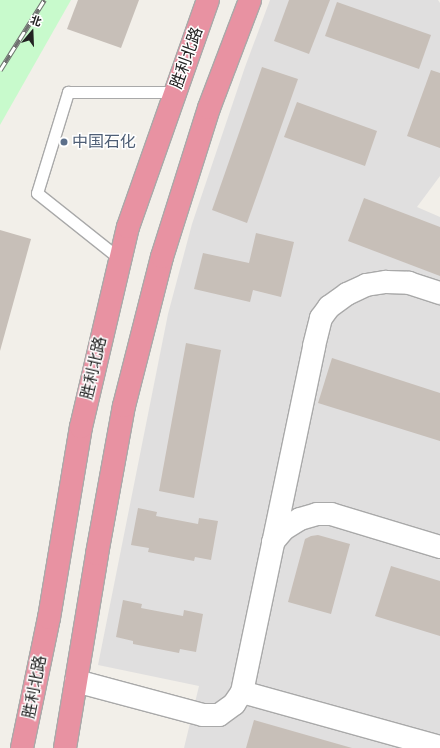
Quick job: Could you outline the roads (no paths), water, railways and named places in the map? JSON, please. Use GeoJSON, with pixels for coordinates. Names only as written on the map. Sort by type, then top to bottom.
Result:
{"type":"FeatureCollection","features":[{"type":"Feature","properties":{"kind":"highway","name":"胜利北路"},"geometry":{"type":"LineString","coordinates":[[22,748],[49,618],[81,427],[120,259],[128,227],[208,0]]}},
{"type":"Feature","properties":{"kind":"highway"},"geometry":{"type":"LineString","coordinates":[[65,748],[124,406],[162,257],[209,108],[250,0]]}},
{"type":"Feature","properties":{"kind":"street"},"geometry":{"type":"LineString","coordinates":[[76,680],[203,715],[219,715],[234,704],[242,692],[321,318],[329,307],[347,294],[366,286],[386,282],[409,283],[440,293]]}},
{"type":"Feature","properties":{"kind":"street"},"geometry":{"type":"LineString","coordinates":[[273,542],[284,529],[300,519],[317,514],[331,514],[440,547]]}},
{"type":"Feature","properties":{"kind":"street"},"geometry":{"type":"LineString","coordinates":[[242,692],[440,747]]}},
{"type":"Feature","properties":{"kind":"lane"},"geometry":{"type":"LineString","coordinates":[[120,259],[37,193],[68,92],[175,92]]}},
{"type":"Feature","properties":{"kind":"railway"},"geometry":{"type":"LineString","coordinates":[[0,70],[44,0]]}},
{"type":"Feature","properties":{"kind":"place","name":"中国石化"},"geometry":{"type":"Point","coordinates":[64,142]}}]}
